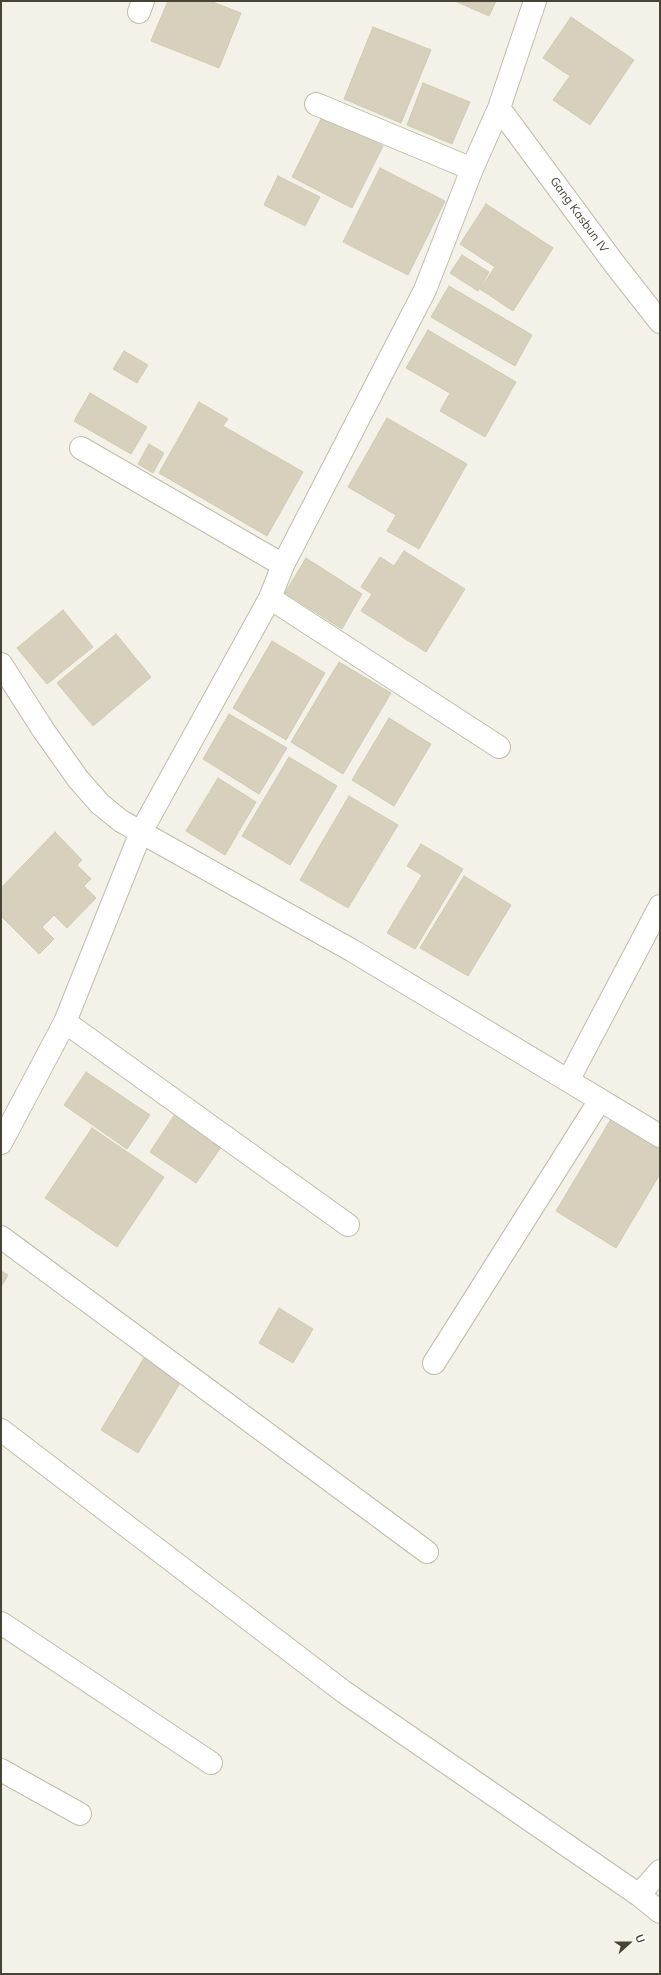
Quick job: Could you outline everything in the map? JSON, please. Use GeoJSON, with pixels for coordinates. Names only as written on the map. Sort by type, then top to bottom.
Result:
{"type":"FeatureCollection","features":[{"type":"Feature","properties":{"kind":"street"},"geometry":{"type":"LineString","coordinates":[[1,1143],[65,1022],[141,832],[270,598],[283,565],[425,290],[472,169],[499,108],[535,1]]}},
{"type":"Feature","properties":{"kind":"street"},"geometry":{"type":"LineString","coordinates":[[316,104],[472,169]]}},
{"type":"Feature","properties":{"kind":"street","name":"Gang Kasbun IV"},"geometry":{"type":"LineString","coordinates":[[499,108],[613,262],[660,322]]}},
{"type":"Feature","properties":{"kind":"street"},"geometry":{"type":"LineString","coordinates":[[81,448],[283,565]]}},
{"type":"Feature","properties":{"kind":"street"},"geometry":{"type":"LineString","coordinates":[[270,598],[499,747]]}},
{"type":"Feature","properties":{"kind":"street"},"geometry":{"type":"LineString","coordinates":[[1,664],[44,731],[78,779],[100,804],[121,821],[353,951],[569,1079],[600,1100],[660,1136]]}},
{"type":"Feature","properties":{"kind":"street"},"geometry":{"type":"LineString","coordinates":[[569,1079],[660,906]]}},
{"type":"Feature","properties":{"kind":"street"},"geometry":{"type":"LineString","coordinates":[[65,1022],[348,1225]]}},
{"type":"Feature","properties":{"kind":"street"},"geometry":{"type":"LineString","coordinates":[[434,1363],[600,1100]]}},
{"type":"Feature","properties":{"kind":"street"},"geometry":{"type":"LineString","coordinates":[[1,1237],[427,1552]]}},
{"type":"Feature","properties":{"kind":"street"},"geometry":{"type":"LineString","coordinates":[[1,1430],[344,1692],[639,1895],[660,1912]]}},
{"type":"Feature","properties":{"kind":"street"},"geometry":{"type":"LineString","coordinates":[[2,1626],[211,1763]]}},
{"type":"Feature","properties":{"kind":"street"},"geometry":{"type":"LineString","coordinates":[[1,1770],[80,1814]]}},
{"type":"Feature","properties":{"kind":"street"},"geometry":{"type":"LineString","coordinates":[[639,1895],[660,1871]]}},
{"type":"Feature","properties":{"kind":"building"},"geometry":{"type":"Polygon","coordinates":[[[168,1],[210,1],[241,13],[219,68],[151,41],[168,1]]]}},
{"type":"Feature","properties":{"kind":"building"},"geometry":{"type":"Polygon","coordinates":[[[455,1],[496,1],[489,16],[455,1]]]}},
{"type":"Feature","properties":{"kind":"building"},"geometry":{"type":"Polygon","coordinates":[[[571,17],[634,60],[590,125],[553,100],[570,76],[543,58],[571,17]]]}},
{"type":"Feature","properties":{"kind":"building"},"geometry":{"type":"Polygon","coordinates":[[[373,27],[431,50],[401,123],[344,99],[373,27]]]}},
{"type":"Feature","properties":{"kind":"building"},"geometry":{"type":"Polygon","coordinates":[[[423,83],[470,102],[452,144],[407,125],[423,83]]]}},
{"type":"Feature","properties":{"kind":"building"},"geometry":{"type":"Polygon","coordinates":[[[323,115],[383,146],[352,208],[292,177],[323,115]]]}},
{"type":"Feature","properties":{"kind":"building"},"geometry":{"type":"Polygon","coordinates":[[[380,168],[445,201],[408,275],[343,242],[380,168]]]}},
{"type":"Feature","properties":{"kind":"building"},"geometry":{"type":"Polygon","coordinates":[[[278,176],[320,197],[305,226],[264,205],[278,176]]]}},
{"type":"Feature","properties":{"kind":"building"},"geometry":{"type":"Polygon","coordinates":[[[486,204],[553,248],[513,311],[480,289],[495,267],[460,244],[486,204]]]}},
{"type":"Feature","properties":{"kind":"building"},"geometry":{"type":"Polygon","coordinates":[[[462,255],[489,272],[478,291],[450,273],[462,255]]]}},
{"type":"Feature","properties":{"kind":"building"},"geometry":{"type":"Polygon","coordinates":[[[449,286],[532,335],[515,366],[431,317],[449,286]]]}},
{"type":"Feature","properties":{"kind":"building"},"geometry":{"type":"Polygon","coordinates":[[[428,330],[516,382],[485,437],[440,411],[450,393],[406,368],[428,330]]]}},
{"type":"Feature","properties":{"kind":"building"},"geometry":{"type":"Polygon","coordinates":[[[124,351],[148,365],[137,383],[113,369],[124,351]]]}},
{"type":"Feature","properties":{"kind":"building"},"geometry":{"type":"Polygon","coordinates":[[[90,393],[147,427],[131,454],[74,421],[90,393]]]}},
{"type":"Feature","properties":{"kind":"building"},"geometry":{"type":"Polygon","coordinates":[[[199,402],[228,419],[223,426],[303,472],[267,536],[159,473],[199,402]]]}},
{"type":"Feature","properties":{"kind":"building"},"geometry":{"type":"Polygon","coordinates":[[[387,418],[467,464],[419,549],[387,531],[396,515],[348,487],[387,418]]]}},
{"type":"Feature","properties":{"kind":"building"},"geometry":{"type":"Polygon","coordinates":[[[149,444],[164,453],[153,473],[138,464],[149,444]]]}},
{"type":"Feature","properties":{"kind":"building"},"geometry":{"type":"Polygon","coordinates":[[[404,551],[465,589],[426,652],[361,611],[372,594],[361,587],[380,557],[394,566],[404,551]]]}},
{"type":"Feature","properties":{"kind":"building"},"geometry":{"type":"Polygon","coordinates":[[[306,558],[362,594],[342,629],[285,593],[306,558]]]}},
{"type":"Feature","properties":{"kind":"building"},"geometry":{"type":"Polygon","coordinates":[[[63,610],[93,647],[47,684],[17,648],[63,610]]]}},
{"type":"Feature","properties":{"kind":"building"},"geometry":{"type":"Polygon","coordinates":[[[116,634],[151,677],[93,726],[57,683],[116,634]]]}},
{"type":"Feature","properties":{"kind":"building"},"geometry":{"type":"Polygon","coordinates":[[[272,641],[325,673],[286,740],[233,708],[272,641]]]}},
{"type":"Feature","properties":{"kind":"building"},"geometry":{"type":"Polygon","coordinates":[[[339,662],[391,693],[343,774],[291,742],[339,662]]]}},
{"type":"Feature","properties":{"kind":"building"},"geometry":{"type":"Polygon","coordinates":[[[229,714],[287,748],[259,794],[203,759],[229,714]]]}},
{"type":"Feature","properties":{"kind":"building"},"geometry":{"type":"Polygon","coordinates":[[[389,718],[431,744],[394,806],[352,780],[389,718]]]}},
{"type":"Feature","properties":{"kind":"building"},"geometry":{"type":"Polygon","coordinates":[[[289,757],[337,786],[290,865],[242,836],[289,757]]]}},
{"type":"Feature","properties":{"kind":"building"},"geometry":{"type":"Polygon","coordinates":[[[218,778],[256,802],[225,855],[186,831],[218,778]]]}},
{"type":"Feature","properties":{"kind":"building"},"geometry":{"type":"Polygon","coordinates":[[[349,796],[398,825],[348,908],[300,880],[349,796]]]}},
{"type":"Feature","properties":{"kind":"building"},"geometry":{"type":"Polygon","coordinates":[[[55,832],[82,860],[77,865],[91,879],[84,886],[96,898],[67,928],[54,915],[42,927],[54,939],[39,954],[1,916],[1,888],[55,832]]]}},
{"type":"Feature","properties":{"kind":"building"},"geometry":{"type":"Polygon","coordinates":[[[421,844],[463,869],[415,949],[387,933],[422,875],[407,866],[421,844]]]}},
{"type":"Feature","properties":{"kind":"building"},"geometry":{"type":"Polygon","coordinates":[[[464,876],[511,905],[468,976],[420,948],[464,876]]]}},
{"type":"Feature","properties":{"kind":"building"},"geometry":{"type":"Polygon","coordinates":[[[86,1072],[150,1115],[127,1149],[64,1105],[86,1072]]]}},
{"type":"Feature","properties":{"kind":"building"},"geometry":{"type":"Polygon","coordinates":[[[177,1111],[224,1143],[196,1183],[150,1152],[177,1111]]]}},
{"type":"Feature","properties":{"kind":"building"},"geometry":{"type":"Polygon","coordinates":[[[611,1119],[660,1149],[660,1174],[616,1248],[556,1211],[611,1119]]]}},
{"type":"Feature","properties":{"kind":"building"},"geometry":{"type":"Polygon","coordinates":[[[92,1128],[164,1177],[117,1247],[45,1198],[92,1128]]]}},
{"type":"Feature","properties":{"kind":"building"},"geometry":{"type":"Polygon","coordinates":[[[1,1271],[8,1275],[1,1287],[1,1271]]]}},
{"type":"Feature","properties":{"kind":"building"},"geometry":{"type":"Polygon","coordinates":[[[279,1308],[313,1329],[293,1363],[259,1343],[279,1308]]]}},
{"type":"Feature","properties":{"kind":"building"},"geometry":{"type":"Polygon","coordinates":[[[144,1358],[182,1380],[138,1453],[101,1430],[144,1358]]]}}]}
